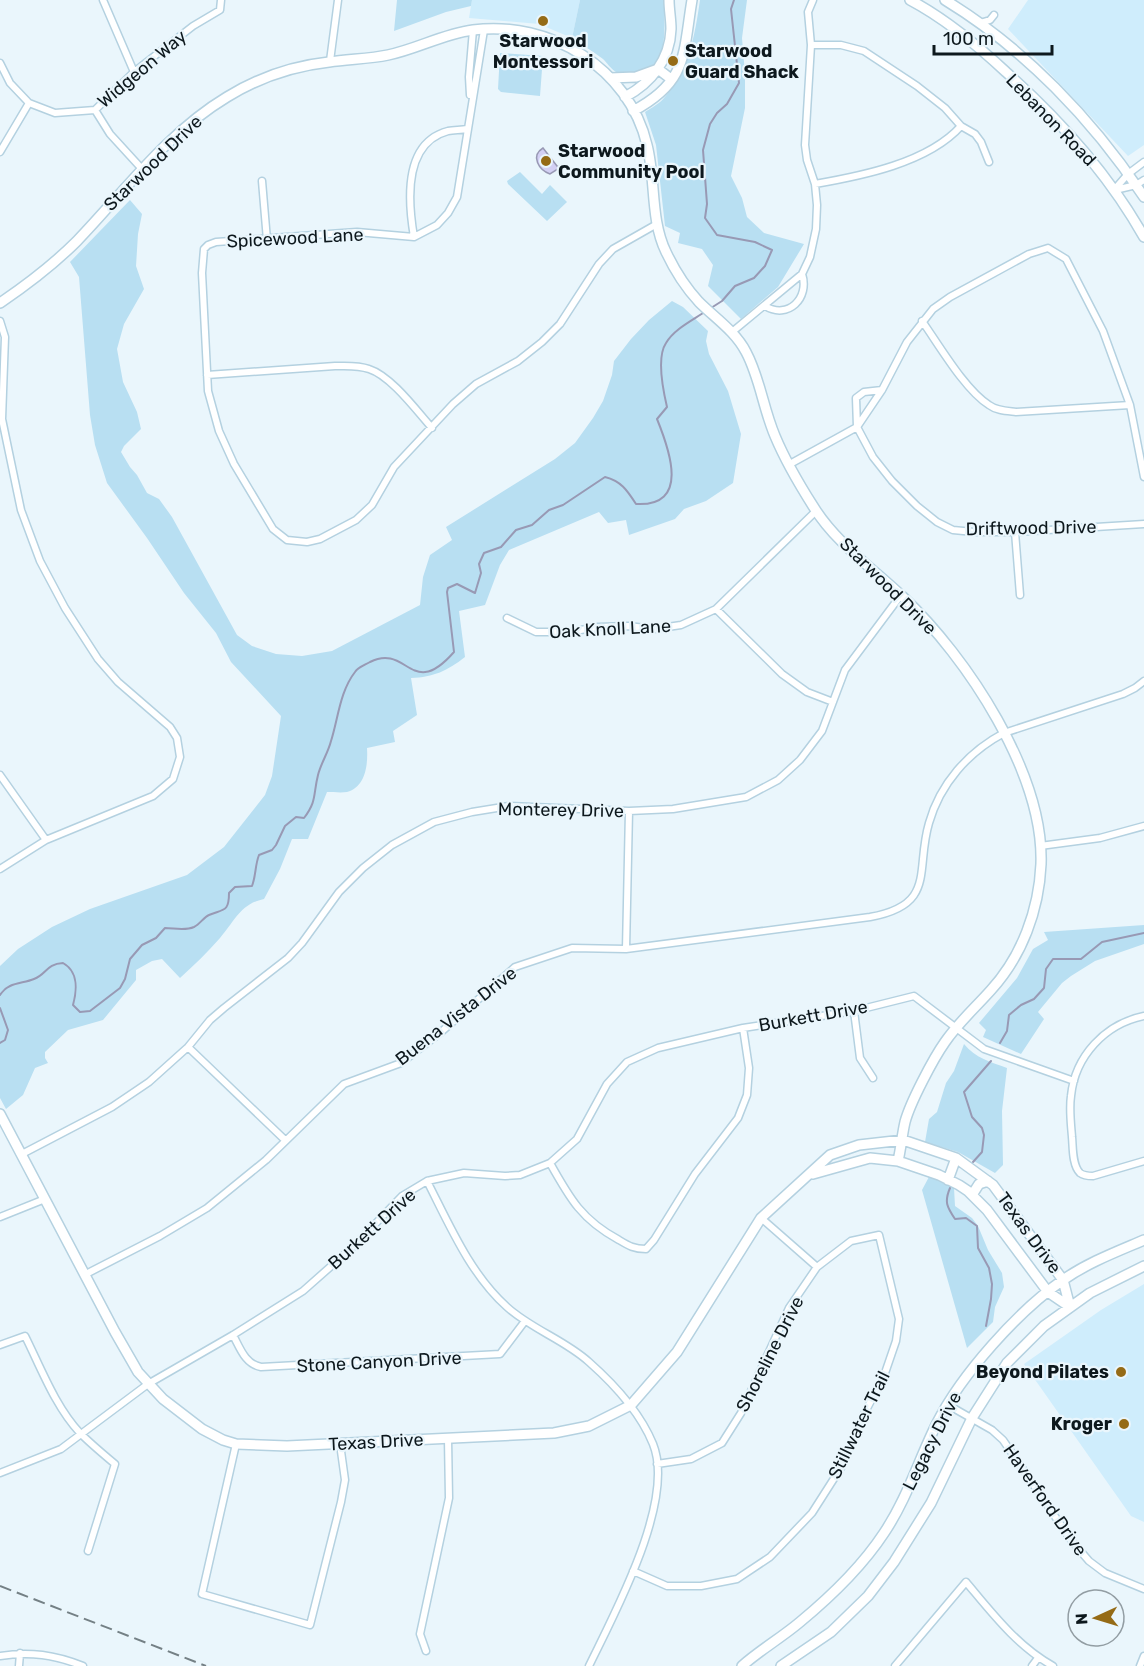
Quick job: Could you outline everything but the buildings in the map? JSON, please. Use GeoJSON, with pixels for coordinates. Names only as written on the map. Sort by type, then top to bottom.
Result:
{"type":"FeatureCollection","features":[{"type":"Feature","properties":{"kind":"street"},"geometry":{"type":"LineString","coordinates":[[103,0],[134,72]]}},
{"type":"Feature","properties":{"kind":"street","name":"Widgeon Way"},"geometry":{"type":"LineString","coordinates":[[28,104],[55,113],[95,110],[134,72],[193,26],[220,10],[221,0]]}},
{"type":"Feature","properties":{"kind":"street"},"geometry":{"type":"LineString","coordinates":[[330,61],[338,0]]}},
{"type":"Feature","properties":{"kind":"street"},"geometry":{"type":"LineString","coordinates":[[625,97],[641,88],[658,69],[668,50],[671,30],[669,0]]}},
{"type":"Feature","properties":{"kind":"street"},"geometry":{"type":"LineString","coordinates":[[633,111],[650,102],[669,85],[682,63],[692,0]]}},
{"type":"Feature","properties":{"kind":"street"},"geometry":{"type":"LineString","coordinates":[[732,332],[802,274],[810,257],[816,229],[817,205],[815,184],[805,145],[811,45],[808,12],[813,0]]}},
{"type":"Feature","properties":{"kind":"street","name":"Lebanon Road"},"geometry":{"type":"LineString","coordinates":[[910,0],[955,28],[1037,100],[1082,146],[1144,237]]}},
{"type":"Feature","properties":{"kind":"street","name":"Lebanon Road"},"geometry":{"type":"LineString","coordinates":[[945,0],[980,23],[1054,87],[1128,174],[1140,182],[1144,197]]}},
{"type":"Feature","properties":{"kind":"street"},"geometry":{"type":"LineString","coordinates":[[980,23],[990,20],[994,15]]}},
{"type":"Feature","properties":{"kind":"street"},"geometry":{"type":"LineString","coordinates":[[470,104],[469,77],[473,30]]}},
{"type":"Feature","properties":{"kind":"street","name":"Starwood Drive"},"geometry":{"type":"LineString","coordinates":[[0,303],[37,278],[76,241],[142,169],[193,121],[225,98],[254,82],[291,68],[330,61],[391,55],[438,38],[473,30],[538,33],[558,41],[598,64],[625,97],[647,142],[657,224],[665,251],[695,298],[732,332],[747,353],[776,438],[816,511],[868,567],[901,595],[954,655],[983,696],[1004,733],[1033,801],[1041,870],[1029,926],[1022,943],[1002,976],[956,1027],[932,1064],[906,1119],[898,1161]]}},
{"type":"Feature","properties":{"kind":"street"},"geometry":{"type":"LineString","coordinates":[[467,129],[449,131],[440,135],[426,146],[418,158],[411,174],[410,190],[414,237],[437,225],[453,206],[458,187],[484,30]]}},
{"type":"Feature","properties":{"kind":"street"},"geometry":{"type":"LineString","coordinates":[[669,39],[687,42]]}},
{"type":"Feature","properties":{"kind":"street"},"geometry":{"type":"LineString","coordinates":[[811,45],[840,45],[864,51],[917,86],[945,108],[961,126],[975,134],[989,162]]}},
{"type":"Feature","properties":{"kind":"street"},"geometry":{"type":"LineString","coordinates":[[996,62],[1008,47]]}},
{"type":"Feature","properties":{"kind":"street"},"geometry":{"type":"LineString","coordinates":[[0,63],[10,83],[28,104],[0,152]]}},
{"type":"Feature","properties":{"kind":"street"},"geometry":{"type":"LineString","coordinates":[[610,78],[636,77],[658,69]]}},
{"type":"Feature","properties":{"kind":"street"},"geometry":{"type":"LineString","coordinates":[[658,69],[671,79]]}},
{"type":"Feature","properties":{"kind":"street"},"geometry":{"type":"LineString","coordinates":[[95,110],[110,134],[142,169]]}},
{"type":"Feature","properties":{"kind":"street"},"geometry":{"type":"LineString","coordinates":[[815,184],[848,179],[906,161],[933,148],[961,126]]}},
{"type":"Feature","properties":{"kind":"street"},"geometry":{"type":"LineString","coordinates":[[1114,190],[1128,174],[1144,162]]}},
{"type":"Feature","properties":{"kind":"street"},"geometry":{"type":"LineString","coordinates":[[262,181],[267,240]]}},
{"type":"Feature","properties":{"kind":"street"},"geometry":{"type":"LineString","coordinates":[[1114,190],[1140,182]]}},
{"type":"Feature","properties":{"kind":"street"},"geometry":{"type":"LineString","coordinates":[[207,375],[335,366],[369,369],[380,374],[432,428],[453,404],[476,384],[518,361],[560,324],[599,264],[613,249],[657,224]]}},
{"type":"Feature","properties":{"kind":"street","name":"Spicewood Lane"},"geometry":{"type":"LineString","coordinates":[[414,237],[357,232],[326,233],[208,244],[204,249],[202,273],[208,391],[219,431],[234,464],[273,529],[286,540],[307,542],[320,539],[356,520],[372,505],[394,467],[432,428]]}},
{"type":"Feature","properties":{"kind":"street"},"geometry":{"type":"LineString","coordinates":[[790,464],[857,427],[882,390],[907,342],[933,309],[950,297],[1029,254],[1048,248],[1066,259],[1082,286],[1111,350],[1130,405],[1144,477]]}},
{"type":"Feature","properties":{"kind":"street"},"geometry":{"type":"LineString","coordinates":[[765,306],[771,310],[780,311],[794,304],[804,291],[805,283],[802,274]]}},
{"type":"Feature","properties":{"kind":"street"},"geometry":{"type":"LineString","coordinates":[[0,321],[4,337],[2,419],[21,510],[40,561],[65,608],[98,658],[118,682],[170,727],[180,748],[180,757],[173,779],[153,796],[46,840],[0,869]]}},
{"type":"Feature","properties":{"kind":"street"},"geometry":{"type":"LineString","coordinates":[[922,321],[968,384],[990,406],[1016,412],[1130,405]]}},
{"type":"Feature","properties":{"kind":"street"},"geometry":{"type":"LineString","coordinates":[[857,427],[856,398],[864,392],[882,390]]}},
{"type":"Feature","properties":{"kind":"street","name":"Driftwood Drive"},"geometry":{"type":"LineString","coordinates":[[857,427],[873,457],[892,480],[917,506],[937,522],[953,530],[1015,532],[1144,524]]}},
{"type":"Feature","properties":{"kind":"street","name":"Oak Knoll Lane"},"geometry":{"type":"LineString","coordinates":[[507,618],[536,632],[568,632],[598,627],[628,626],[654,629],[681,625],[716,609],[816,511]]}},
{"type":"Feature","properties":{"kind":"street"},"geometry":{"type":"LineString","coordinates":[[1015,532],[1020,595]]}},
{"type":"Feature","properties":{"kind":"street","name":"Monterey Drive"},"geometry":{"type":"LineString","coordinates":[[22,1154],[133,1095],[188,1047],[210,1020],[288,958],[302,943],[339,892],[363,868],[392,845],[434,822],[472,812],[509,806],[628,811],[673,808],[746,797],[778,780],[801,760],[822,731],[845,670],[901,595]]}},
{"type":"Feature","properties":{"kind":"street"},"geometry":{"type":"LineString","coordinates":[[716,609],[782,674],[807,692],[833,702]]}},
{"type":"Feature","properties":{"kind":"street"},"geometry":{"type":"LineString","coordinates":[[1004,733],[1123,694],[1144,681]]}},
{"type":"Feature","properties":{"kind":"street","name":"Buena Vista Drive"},"geometry":{"type":"LineString","coordinates":[[86,1274],[160,1236],[207,1208],[247,1177],[344,1084],[402,1063],[515,967],[572,948],[626,949],[879,915],[903,906],[916,891],[923,873],[925,842],[930,820],[945,788],[953,775],[970,757],[986,743],[1004,733]]}},
{"type":"Feature","properties":{"kind":"street"},"geometry":{"type":"LineString","coordinates":[[0,775],[46,840]]}},
{"type":"Feature","properties":{"kind":"street"},"geometry":{"type":"LineString","coordinates":[[626,949],[628,811]]}},
{"type":"Feature","properties":{"kind":"street"},"geometry":{"type":"LineString","coordinates":[[1040,846],[1100,838],[1144,826]]}},
{"type":"Feature","properties":{"kind":"street","name":"Burkett Drive"},"geometry":{"type":"LineString","coordinates":[[0,1473],[61,1449],[148,1384],[303,1291],[355,1245],[402,1196],[427,1181],[464,1173],[520,1175],[550,1163],[578,1139],[607,1084],[627,1062],[658,1048],[743,1028],[854,1011],[914,996],[992,1053],[1074,1081]]}},
{"type":"Feature","properties":{"kind":"street"},"geometry":{"type":"LineString","coordinates":[[854,1011],[860,1058],[873,1078]]}},
{"type":"Feature","properties":{"kind":"street"},"geometry":{"type":"LineString","coordinates":[[1144,1016],[1120,1024],[1097,1040],[1086,1054],[1074,1081],[1070,1105],[1075,1161],[1078,1170],[1084,1175],[1093,1176],[1144,1161]]}},
{"type":"Feature","properties":{"kind":"street"},"geometry":{"type":"LineString","coordinates":[[550,1163],[571,1198],[594,1225],[636,1249],[646,1249],[695,1174],[738,1118],[747,1095],[749,1068],[743,1028]]}},
{"type":"Feature","properties":{"kind":"street"},"geometry":{"type":"LineString","coordinates":[[188,1047],[285,1140]]}},
{"type":"Feature","properties":{"kind":"street","name":"Texas Drive"},"geometry":{"type":"LineString","coordinates":[[0,1114],[126,1352],[148,1384],[163,1400],[201,1429],[236,1443],[287,1446],[340,1444],[554,1433],[589,1426],[632,1405],[677,1352],[761,1218],[794,1187],[811,1175],[830,1155],[859,1145],[903,1140],[956,1158],[988,1181],[1063,1280],[1070,1307]]}},
{"type":"Feature","properties":{"kind":"street","name":"Texas Drive"},"geometry":{"type":"LineString","coordinates":[[811,1175],[870,1158],[898,1161],[948,1180],[972,1195],[987,1210],[1048,1292],[1070,1307]]}},
{"type":"Feature","properties":{"kind":"street"},"geometry":{"type":"LineString","coordinates":[[948,1180],[956,1158]]}},
{"type":"Feature","properties":{"kind":"street"},"geometry":{"type":"LineString","coordinates":[[427,1181],[462,1247],[487,1286],[506,1307],[588,1361],[632,1405],[653,1445],[659,1477],[645,1538],[633,1571],[589,1666]]}},
{"type":"Feature","properties":{"kind":"street"},"geometry":{"type":"LineString","coordinates":[[972,1195],[979,1184],[988,1181]]}},
{"type":"Feature","properties":{"kind":"street"},"geometry":{"type":"LineString","coordinates":[[0,1217],[45,1199]]}},
{"type":"Feature","properties":{"kind":"street"},"geometry":{"type":"LineString","coordinates":[[761,1218],[817,1267]]}},
{"type":"Feature","properties":{"kind":"street"},"geometry":{"type":"LineString","coordinates":[[1010,1241],[1025,1228]]}},
{"type":"Feature","properties":{"kind":"street","name":"Shoreline Drive"},"geometry":{"type":"LineString","coordinates":[[657,1464],[691,1460],[722,1443],[741,1413],[789,1308],[817,1267],[851,1241],[879,1235]]}},
{"type":"Feature","properties":{"kind":"street","name":"Stillwater Trail"},"geometry":{"type":"LineString","coordinates":[[633,1571],[667,1586],[701,1586],[737,1579],[770,1557],[812,1513],[842,1466],[864,1414],[884,1376],[896,1341],[899,1319],[879,1235]]}},
{"type":"Feature","properties":{"kind":"street","name":"Legacy Drive"},"geometry":{"type":"LineString","coordinates":[[742,1666],[761,1649],[800,1623],[846,1579],[884,1533],[910,1486],[938,1422],[948,1405],[963,1381],[1010,1326],[1063,1280],[1111,1254],[1144,1240]]}},
{"type":"Feature","properties":{"kind":"street","name":"Legacy Drive"},"geometry":{"type":"LineString","coordinates":[[781,1666],[831,1632],[868,1596],[894,1562],[932,1503],[972,1418],[1007,1363],[1044,1326],[1070,1307],[1090,1293],[1144,1266]]}},
{"type":"Feature","properties":{"kind":"street","name":"Stone Canyon Drive"},"geometry":{"type":"LineString","coordinates":[[233,1335],[248,1362],[253,1366],[381,1362],[500,1354],[525,1321]]}},
{"type":"Feature","properties":{"kind":"street"},"geometry":{"type":"LineString","coordinates":[[0,1345],[24,1336],[58,1402],[81,1434],[115,1464],[88,1551]]}},
{"type":"Feature","properties":{"kind":"street","name":"Haverford Drive"},"geometry":{"type":"LineString","coordinates":[[948,1405],[992,1430],[1003,1440],[1071,1540],[1089,1561],[1105,1573],[1144,1589]]}},
{"type":"Feature","properties":{"kind":"street"},"geometry":{"type":"LineString","coordinates":[[426,1651],[420,1634],[449,1498],[448,1438]]}},
{"type":"Feature","properties":{"kind":"street"},"geometry":{"type":"LineString","coordinates":[[236,1443],[202,1594],[310,1625],[345,1480],[340,1444]]}},
{"type":"Feature","properties":{"kind":"street"},"geometry":{"type":"LineString","coordinates":[[895,1666],[966,1582],[1002,1625],[1038,1658],[1053,1666]]}},
{"type":"Feature","properties":{"kind":"street"},"geometry":{"type":"LineString","coordinates":[[0,1656],[20,1653],[59,1657],[83,1666]]}},
{"type":"Feature","properties":{"kind":"street"},"geometry":{"type":"LineString","coordinates":[[19,1666],[20,1653]]}},
{"type":"Feature","properties":{"kind":"street"},"geometry":{"type":"LineString","coordinates":[[1140,1666],[1144,1656]]}},
{"type":"Feature","properties":{"kind":"street"},"geometry":{"type":"LineString","coordinates":[[1032,1666],[1038,1658]]}},
{"type":"Feature","properties":{"kind":"shaded area"},"geometry":{"type":"Polygon","coordinates":[[[397,0],[472,0],[471,6],[446,12],[394,31],[397,0]]]}},
{"type":"Feature","properties":{"kind":"shaded area","name":"Starwood Montessori"},"geometry":{"type":"Polygon","coordinates":[[[472,0],[580,0],[572,38],[539,24],[469,18],[472,0]]]}},
{"type":"Feature","properties":{"kind":"shaded area"},"geometry":{"type":"Polygon","coordinates":[[[580,0],[664,0],[663,45],[655,65],[647,71],[635,74],[618,73],[603,59],[572,38],[580,0]]]}},
{"type":"Feature","properties":{"kind":"shaded area"},"geometry":{"type":"Polygon","coordinates":[[[700,0],[747,0],[742,38],[745,108],[731,176],[742,198],[747,217],[764,233],[804,244],[778,287],[741,319],[708,286],[713,265],[702,249],[678,243],[680,233],[665,226],[656,145],[645,112],[662,100],[673,87],[685,64],[690,52],[700,0]]]}},
{"type":"Feature","properties":{"kind":"shaded area"},"geometry":{"type":"Polygon","coordinates":[[[1028,0],[1144,0],[1144,145],[1128,156],[1008,29],[1028,0]]]}},
{"type":"Feature","properties":{"kind":"shaded area"},"geometry":{"type":"Polygon","coordinates":[[[500,53],[543,56],[540,96],[501,92],[498,89],[500,53]]]}},
{"type":"Feature","properties":{"kind":"shaded area","name":"Starwood Community Pool"},"geometry":{"type":"Polygon","coordinates":[[[543,148],[557,166],[561,167],[550,174],[542,169],[537,159],[539,151],[543,148]]]}},
{"type":"Feature","properties":{"kind":"shaded area"},"geometry":{"type":"Polygon","coordinates":[[[520,172],[542,194],[550,185],[567,202],[547,221],[508,184],[507,181],[520,172]]]}},
{"type":"Feature","properties":{"kind":"shaded area"},"geometry":{"type":"Polygon","coordinates":[[[130,200],[142,214],[136,266],[144,289],[124,324],[117,349],[123,382],[137,412],[141,429],[121,452],[147,493],[159,499],[172,517],[237,635],[252,646],[276,654],[302,656],[332,651],[420,605],[423,577],[430,555],[452,540],[446,527],[555,459],[575,443],[603,401],[614,361],[649,320],[672,301],[683,307],[708,331],[706,341],[709,354],[728,391],[741,434],[733,483],[706,501],[684,509],[675,519],[629,535],[626,520],[608,523],[599,512],[509,550],[500,565],[485,605],[459,611],[465,657],[440,672],[411,678],[417,715],[393,731],[395,742],[367,748],[366,768],[358,785],[347,792],[327,792],[308,839],[292,839],[280,869],[264,899],[243,909],[215,943],[180,978],[162,959],[152,961],[136,970],[136,980],[103,1020],[68,1030],[45,1052],[48,1063],[35,1068],[23,1095],[6,1109],[0,1098],[0,966],[18,949],[52,927],[90,909],[187,875],[224,847],[265,795],[272,776],[281,716],[231,662],[216,633],[184,593],[107,483],[95,445],[90,415],[79,277],[70,262],[130,200]]]}},
{"type":"Feature","properties":{"kind":"shaded area"},"geometry":{"type":"Polygon","coordinates":[[[1144,925],[1144,944],[1095,961],[1062,983],[1038,1012],[1044,1019],[1021,1054],[983,1037],[986,1030],[979,1023],[1017,978],[1033,949],[1048,940],[1044,932],[1144,925]]]}},
{"type":"Feature","properties":{"kind":"shaded area"},"geometry":{"type":"Polygon","coordinates":[[[964,1044],[978,1056],[1007,1068],[1002,1111],[1003,1165],[995,1173],[958,1152],[925,1142],[929,1119],[937,1112],[946,1083],[954,1071],[964,1044]]]}},
{"type":"Feature","properties":{"kind":"shaded area"},"geometry":{"type":"Polygon","coordinates":[[[930,1175],[954,1188],[955,1206],[972,1218],[978,1226],[988,1250],[1002,1273],[1004,1287],[995,1307],[993,1322],[967,1348],[922,1190],[930,1175]]]}},
{"type":"Feature","properties":{"kind":"shaded area"},"geometry":{"type":"Polygon","coordinates":[[[1144,1284],[1144,1522],[1131,1516],[1024,1364],[1101,1310],[1144,1284]]]}},
{"type":"Feature","properties":{"kind":"waterway"},"geometry":{"type":"LineString","coordinates":[[711,308],[722,301],[735,286],[754,278],[765,266],[772,250],[755,242],[717,235],[705,218],[707,204],[703,150],[710,124],[727,104],[739,83],[731,9],[734,0]]}},
{"type":"Feature","properties":{"kind":"waterway"},"geometry":{"type":"LineString","coordinates":[[0,995],[7,988],[34,979],[53,965],[63,963],[72,971],[76,982],[73,1005],[80,1012],[90,1011],[120,988],[130,959],[142,945],[156,938],[165,928],[194,927],[207,916],[225,909],[229,893],[235,887],[252,886],[259,855],[272,850],[285,826],[296,817],[304,818],[311,807],[318,775],[330,745],[343,696],[356,670],[383,658],[393,659],[419,672],[428,672],[440,666],[454,652],[448,588],[457,584],[475,593],[481,573],[479,564],[484,553],[501,547],[516,530],[532,525],[549,510],[563,505],[605,477],[623,487],[636,504],[653,503],[664,496],[670,487],[672,475],[667,446],[657,419],[667,407],[661,374],[661,357],[669,338],[706,311]]}},
{"type":"Feature","properties":{"kind":"waterway"},"geometry":{"type":"LineString","coordinates":[[1000,1043],[1007,1031],[1009,1015],[1021,1005],[1034,999],[1044,988],[1046,969],[1053,959],[1081,959],[1102,942],[1144,933]]}},
{"type":"Feature","properties":{"kind":"waterway"},"geometry":{"type":"LineString","coordinates":[[0,1008],[8,1030],[5,1040],[0,1043]]}},
{"type":"Feature","properties":{"kind":"waterway"},"geometry":{"type":"LineString","coordinates":[[973,1162],[982,1152],[984,1135],[982,1128],[972,1117],[964,1092],[991,1061]]}},
{"type":"Feature","properties":{"kind":"waterway"},"geometry":{"type":"LineString","coordinates":[[950,1188],[947,1201],[950,1211],[955,1219],[966,1218],[977,1226],[978,1248],[989,1268],[992,1284],[986,1326]]}},
{"type":"Feature","properties":{"kind":"railway"},"geometry":{"type":"LineString","coordinates":[[0,1586],[206,1666]]}},
{"type":"Feature","properties":{"kind":"place","name":"Starwood Montessori"},"geometry":{"type":"Point","coordinates":[543,21]}},
{"type":"Feature","properties":{"kind":"place","name":"Starwood Guard Shack"},"geometry":{"type":"Point","coordinates":[673,61]}},
{"type":"Feature","properties":{"kind":"place","name":"Starwood Community Pool"},"geometry":{"type":"Point","coordinates":[546,161]}},
{"type":"Feature","properties":{"kind":"place","name":"Beyond Pilates"},"geometry":{"type":"Point","coordinates":[1121,1372]}},
{"type":"Feature","properties":{"kind":"place","name":"Kroger"},"geometry":{"type":"Point","coordinates":[1124,1424]}}]}
